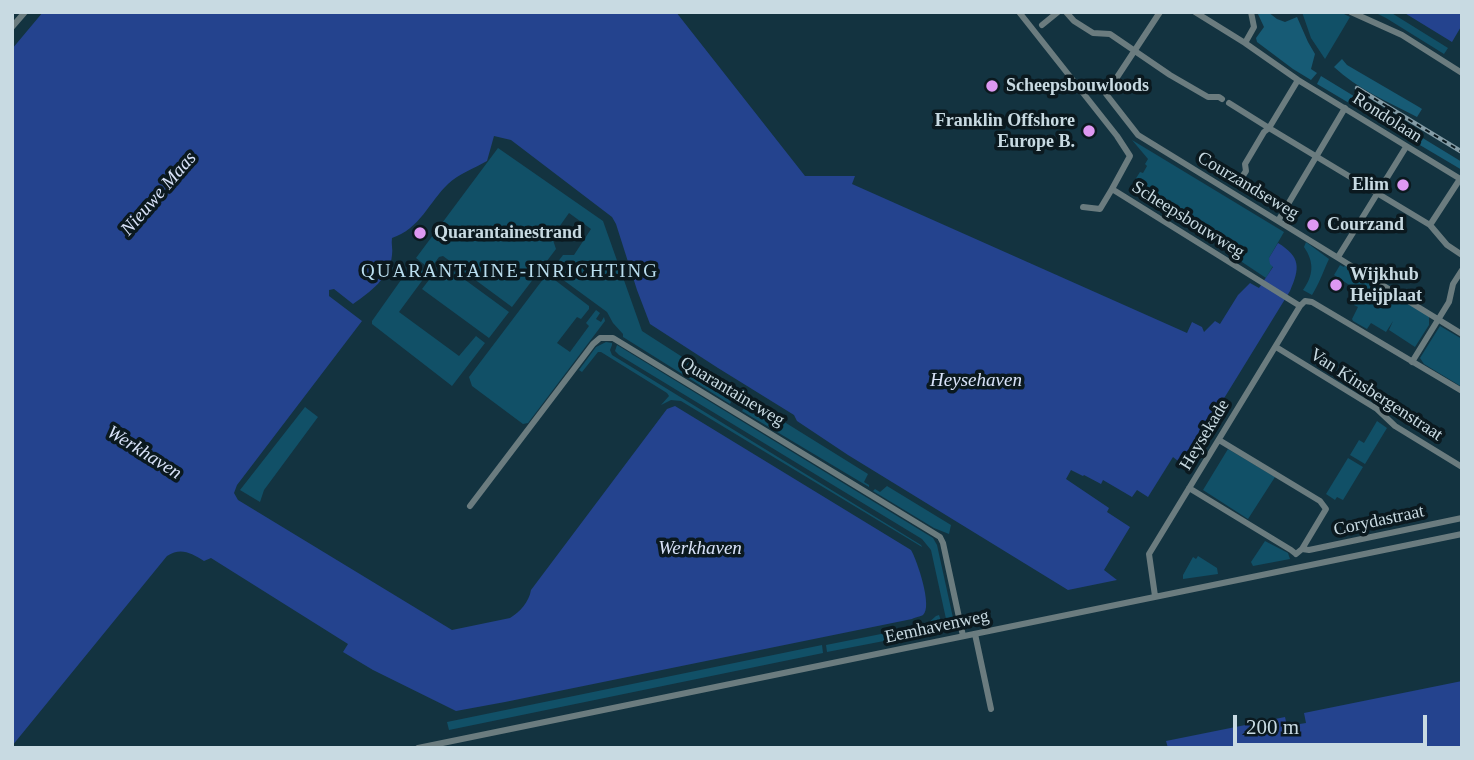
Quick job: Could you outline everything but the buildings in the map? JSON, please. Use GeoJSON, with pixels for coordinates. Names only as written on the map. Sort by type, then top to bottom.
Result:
{"type":"FeatureCollection","features":[{"type":"Feature","properties":{"kind":"street"},"geometry":{"type":"LineString","coordinates":[[12,27],[25,12]]}},
{"type":"Feature","properties":{"kind":"street","name":"Scheepsbouwweg"},"geometry":{"type":"LineString","coordinates":[[1018,12],[1130,156],[1100,209],[1083,207]]}},
{"type":"Feature","properties":{"kind":"street"},"geometry":{"type":"LineString","coordinates":[[1042,25],[1058,12]]}},
{"type":"Feature","properties":{"kind":"street"},"geometry":{"type":"LineString","coordinates":[[1066,12],[1074,21],[1093,33],[1110,34],[1170,75],[1208,97],[1219,97],[1430,225],[1447,246],[1462,255]]}},
{"type":"Feature","properties":{"kind":"street"},"geometry":{"type":"LineString","coordinates":[[1134,51],[1160,12]]}},
{"type":"Feature","properties":{"kind":"street","name":"Rondolaan"},"geometry":{"type":"LineString","coordinates":[[1195,12],[1298,80],[1461,180]]}},
{"type":"Feature","properties":{"kind":"street"},"geometry":{"type":"LineString","coordinates":[[1245,43],[1254,27],[1251,12]]}},
{"type":"Feature","properties":{"kind":"street"},"geometry":{"type":"LineString","coordinates":[[1351,12],[1402,34],[1462,73]]}},
{"type":"Feature","properties":{"kind":"street","name":"Courzandseweg"},"geometry":{"type":"LineString","coordinates":[[1134,51],[1106,94],[1138,135],[1462,334]]}},
{"type":"Feature","properties":{"kind":"street"},"geometry":{"type":"LineString","coordinates":[[1238,183],[1246,171],[1245,164],[1298,80]]}},
{"type":"Feature","properties":{"kind":"street"},"geometry":{"type":"LineString","coordinates":[[1278,221],[1345,108]]}},
{"type":"Feature","properties":{"kind":"street"},"geometry":{"type":"LineString","coordinates":[[1338,257],[1406,147]]}},
{"type":"Feature","properties":{"kind":"street"},"geometry":{"type":"LineString","coordinates":[[1430,225],[1461,180]]}},
{"type":"Feature","properties":{"kind":"street","name":"Scheepsbouwweg"},"geometry":{"type":"LineString","coordinates":[[1112,190],[1300,306]]}},
{"type":"Feature","properties":{"kind":"street"},"geometry":{"type":"LineString","coordinates":[[1412,362],[1449,302],[1453,284],[1462,270]]}},
{"type":"Feature","properties":{"kind":"street"},"geometry":{"type":"LineString","coordinates":[[1300,306],[1305,301],[1312,302],[1462,391]]}},
{"type":"Feature","properties":{"kind":"street","name":"Heysekade"},"geometry":{"type":"LineString","coordinates":[[1156,596],[1149,554],[1300,306]]}},
{"type":"Feature","properties":{"kind":"street","name":"Quarantaineweg"},"geometry":{"type":"LineString","coordinates":[[470,506],[593,344],[600,338],[613,338],[940,537],[963,636]]}},
{"type":"Feature","properties":{"kind":"street","name":"Van Kinsbergenstraat"},"geometry":{"type":"LineString","coordinates":[[1276,347],[1377,409],[1395,426],[1462,467]]}},
{"type":"Feature","properties":{"kind":"street"},"geometry":{"type":"LineString","coordinates":[[1219,440],[1320,500],[1326,509],[1299,552],[1298,567]]}},
{"type":"Feature","properties":{"kind":"street"},"geometry":{"type":"LineString","coordinates":[[1189,488],[1291,550],[1299,552]]}},
{"type":"Feature","properties":{"kind":"street","name":"Corydastraat"},"geometry":{"type":"LineString","coordinates":[[1299,552],[1462,518]]}},
{"type":"Feature","properties":{"kind":"street","name":"Eemhavenweg"},"geometry":{"type":"LineString","coordinates":[[418,748],[1462,534]]}},
{"type":"Feature","properties":{"kind":"street"},"geometry":{"type":"LineString","coordinates":[[975,634],[991,709]]}},
{"type":"Feature","properties":{"kind":"shaded area"},"geometry":{"type":"Polygon","coordinates":[[[1257,12],[1268,12],[1285,22],[1297,17],[1315,54],[1311,69],[1317,73],[1311,80],[1257,42],[1256,38],[1264,27],[1257,12]]]}},
{"type":"Feature","properties":{"kind":"shaded area"},"geometry":{"type":"Polygon","coordinates":[[[1302,12],[1340,12],[1350,17],[1325,59],[1311,38],[1302,12]]]}},
{"type":"Feature","properties":{"kind":"shaded area"},"geometry":{"type":"Polygon","coordinates":[[[1374,12],[1390,12],[1448,48],[1444,54],[1374,12]]]}},
{"type":"Feature","properties":{"kind":"shaded area"},"geometry":{"type":"Polygon","coordinates":[[[1342,59],[1347,65],[1422,109],[1417,117],[1343,75],[1334,67],[1342,59]]]}},
{"type":"Feature","properties":{"kind":"shaded area"},"geometry":{"type":"Polygon","coordinates":[[[1321,76],[1462,162],[1462,170],[1317,84],[1321,76]]]}},
{"type":"Feature","properties":{"kind":"shaded area"},"geometry":{"type":"Polygon","coordinates":[[[1132,140],[1284,232],[1269,258],[1273,266],[1266,278],[1242,262],[1231,259],[1234,254],[1132,189],[1140,172],[1143,173],[1147,166],[1145,164],[1148,159],[1132,140]]]}},
{"type":"Feature","properties":{"kind":"shaded area"},"geometry":{"type":"Polygon","coordinates":[[[498,148],[603,221],[642,331],[732,389],[727,398],[730,404],[623,337],[607,312],[551,271],[563,255],[574,255],[591,229],[569,213],[552,237],[556,249],[512,307],[443,256],[439,257],[430,269],[416,258],[498,148]]]}},
{"type":"Feature","properties":{"kind":"shaded area"},"geometry":{"type":"Polygon","coordinates":[[[1306,242],[1329,259],[1312,295],[1303,290],[1311,269],[1310,258],[1304,247],[1306,242]]]}},
{"type":"Feature","properties":{"kind":"shaded area"},"geometry":{"type":"Polygon","coordinates":[[[413,263],[427,274],[399,312],[459,356],[476,336],[485,343],[452,386],[372,324],[413,263]]]}},
{"type":"Feature","properties":{"kind":"shaded area"},"geometry":{"type":"Polygon","coordinates":[[[442,263],[509,312],[489,338],[422,289],[442,263]]]}},
{"type":"Feature","properties":{"kind":"shaded area"},"geometry":{"type":"Polygon","coordinates":[[[1340,265],[1345,265],[1429,316],[1429,325],[1415,347],[1389,330],[1393,321],[1386,332],[1371,323],[1367,329],[1353,321],[1358,307],[1354,305],[1360,292],[1334,275],[1340,265]]]}},
{"type":"Feature","properties":{"kind":"shaded area"},"geometry":{"type":"Polygon","coordinates":[[[547,274],[589,306],[581,319],[577,317],[557,343],[570,352],[589,326],[586,323],[596,310],[600,313],[596,319],[601,322],[604,317],[605,321],[528,423],[523,424],[472,386],[469,377],[547,274]]]}},
{"type":"Feature","properties":{"kind":"shaded area"},"geometry":{"type":"Polygon","coordinates":[[[1440,326],[1462,339],[1462,387],[1424,364],[1420,358],[1440,326]]]}},
{"type":"Feature","properties":{"kind":"shaded area"},"geometry":{"type":"Polygon","coordinates":[[[606,342],[612,343],[612,355],[922,547],[681,401],[671,400],[661,405],[669,396],[667,393],[601,352],[598,352],[582,372],[579,370],[596,347],[606,342]]]}},
{"type":"Feature","properties":{"kind":"shaded area"},"geometry":{"type":"Polygon","coordinates":[[[617,345],[933,538],[937,545],[955,627],[948,628],[931,550],[922,539],[619,355],[615,351],[617,345]]]}},
{"type":"Feature","properties":{"kind":"shaded area"},"geometry":{"type":"Polygon","coordinates":[[[749,400],[868,474],[864,482],[869,487],[742,411],[749,400]]]}},
{"type":"Feature","properties":{"kind":"shaded area"},"geometry":{"type":"Polygon","coordinates":[[[305,407],[318,417],[264,490],[260,502],[240,490],[305,407]]]}},
{"type":"Feature","properties":{"kind":"shaded area"},"geometry":{"type":"Polygon","coordinates":[[[1377,421],[1387,428],[1365,464],[1350,455],[1359,440],[1364,443],[1377,421]]]}},
{"type":"Feature","properties":{"kind":"shaded area"},"geometry":{"type":"Polygon","coordinates":[[[1228,449],[1275,477],[1248,519],[1203,490],[1228,449]]]}},
{"type":"Feature","properties":{"kind":"shaded area"},"geometry":{"type":"Polygon","coordinates":[[[1348,458],[1363,467],[1343,500],[1337,497],[1335,500],[1326,494],[1348,458]]]}},
{"type":"Feature","properties":{"kind":"shaded area"},"geometry":{"type":"Polygon","coordinates":[[[887,486],[951,525],[949,534],[934,528],[873,491],[875,489],[880,492],[887,486]]]}},
{"type":"Feature","properties":{"kind":"shaded area"},"geometry":{"type":"Polygon","coordinates":[[[1265,541],[1288,553],[1290,559],[1253,566],[1251,562],[1265,541]]]}},
{"type":"Feature","properties":{"kind":"shaded area"},"geometry":{"type":"Polygon","coordinates":[[[1198,556],[1217,568],[1218,574],[1183,579],[1193,557],[1196,559],[1198,556]]]}},
{"type":"Feature","properties":{"kind":"shaded area"},"geometry":{"type":"Polygon","coordinates":[[[939,615],[943,628],[941,630],[827,652],[826,645],[926,625],[939,615]]]}},
{"type":"Feature","properties":{"kind":"shaded area"},"geometry":{"type":"Polygon","coordinates":[[[822,645],[823,653],[449,730],[447,722],[822,645]]]}},
{"type":"Feature","properties":{"kind":"water"},"geometry":{"type":"Polygon","coordinates":[[[43,12],[676,12],[805,176],[855,176],[852,184],[1187,333],[1192,322],[1202,327],[1204,332],[1215,321],[1220,324],[1238,295],[1250,283],[1259,288],[1273,267],[1269,258],[1278,243],[1295,258],[1296,276],[1290,291],[1183,465],[1173,457],[1148,497],[1137,490],[1132,497],[1103,480],[1101,484],[1071,470],[1066,479],[1109,508],[1107,512],[1130,527],[1104,570],[1117,580],[1068,590],[848,455],[797,421],[794,415],[650,324],[612,217],[511,140],[494,136],[487,161],[452,180],[417,222],[392,238],[392,253],[387,271],[372,289],[353,304],[334,289],[329,290],[329,296],[362,321],[237,485],[234,493],[238,500],[452,630],[510,618],[524,606],[531,590],[667,409],[675,406],[911,550],[925,594],[926,610],[923,615],[456,711],[343,652],[348,644],[211,558],[204,561],[190,554],[177,552],[167,556],[12,746],[12,49],[43,12]]]}},
{"type":"Feature","properties":{"kind":"water"},"geometry":{"type":"Polygon","coordinates":[[[1403,12],[1462,12],[1462,25],[1452,42],[1403,12]]]}},
{"type":"Feature","properties":{"kind":"water"},"geometry":{"type":"Polygon","coordinates":[[[1462,681],[1462,748],[1168,748],[1166,741],[1285,717],[1287,726],[1306,723],[1304,713],[1462,681]]]}},
{"type":"Feature","properties":{"kind":"railway"},"geometry":{"type":"LineString","coordinates":[[1357,88],[1462,152]]}},
{"type":"Feature","properties":{"kind":"place","name":"Scheepsbouwloods"},"geometry":{"type":"Point","coordinates":[992,86]}},
{"type":"Feature","properties":{"kind":"place","name":"Franklin Offshore Europe B."},"geometry":{"type":"Point","coordinates":[1089,131]}},
{"type":"Feature","properties":{"kind":"place","name":"Elim"},"geometry":{"type":"Point","coordinates":[1403,185]}},
{"type":"Feature","properties":{"kind":"place","name":"Courzand"},"geometry":{"type":"Point","coordinates":[1313,225]}},
{"type":"Feature","properties":{"kind":"place","name":"Quarantainestrand"},"geometry":{"type":"Point","coordinates":[420,233]}},
{"type":"Feature","properties":{"kind":"place","name":"Wijkhub Heijplaat"},"geometry":{"type":"Point","coordinates":[1336,285]}},
{"type":"Feature","properties":{"kind":"district","name":"QUARANTAINE-INRICHTING"},"geometry":{"type":"Point","coordinates":[510,272]}},
{"type":"Feature","properties":{"kind":"water label","name":"Nieuwe Maas"},"geometry":{"type":"Point","coordinates":[159,194]}},
{"type":"Feature","properties":{"kind":"water label","name":"Heysehaven"},"geometry":{"type":"Point","coordinates":[976,381]}},
{"type":"Feature","properties":{"kind":"water label","name":"Werkhaven"},"geometry":{"type":"Point","coordinates":[144,453]}},
{"type":"Feature","properties":{"kind":"water label","name":"Werkhaven"},"geometry":{"type":"Point","coordinates":[700,549]}}]}
